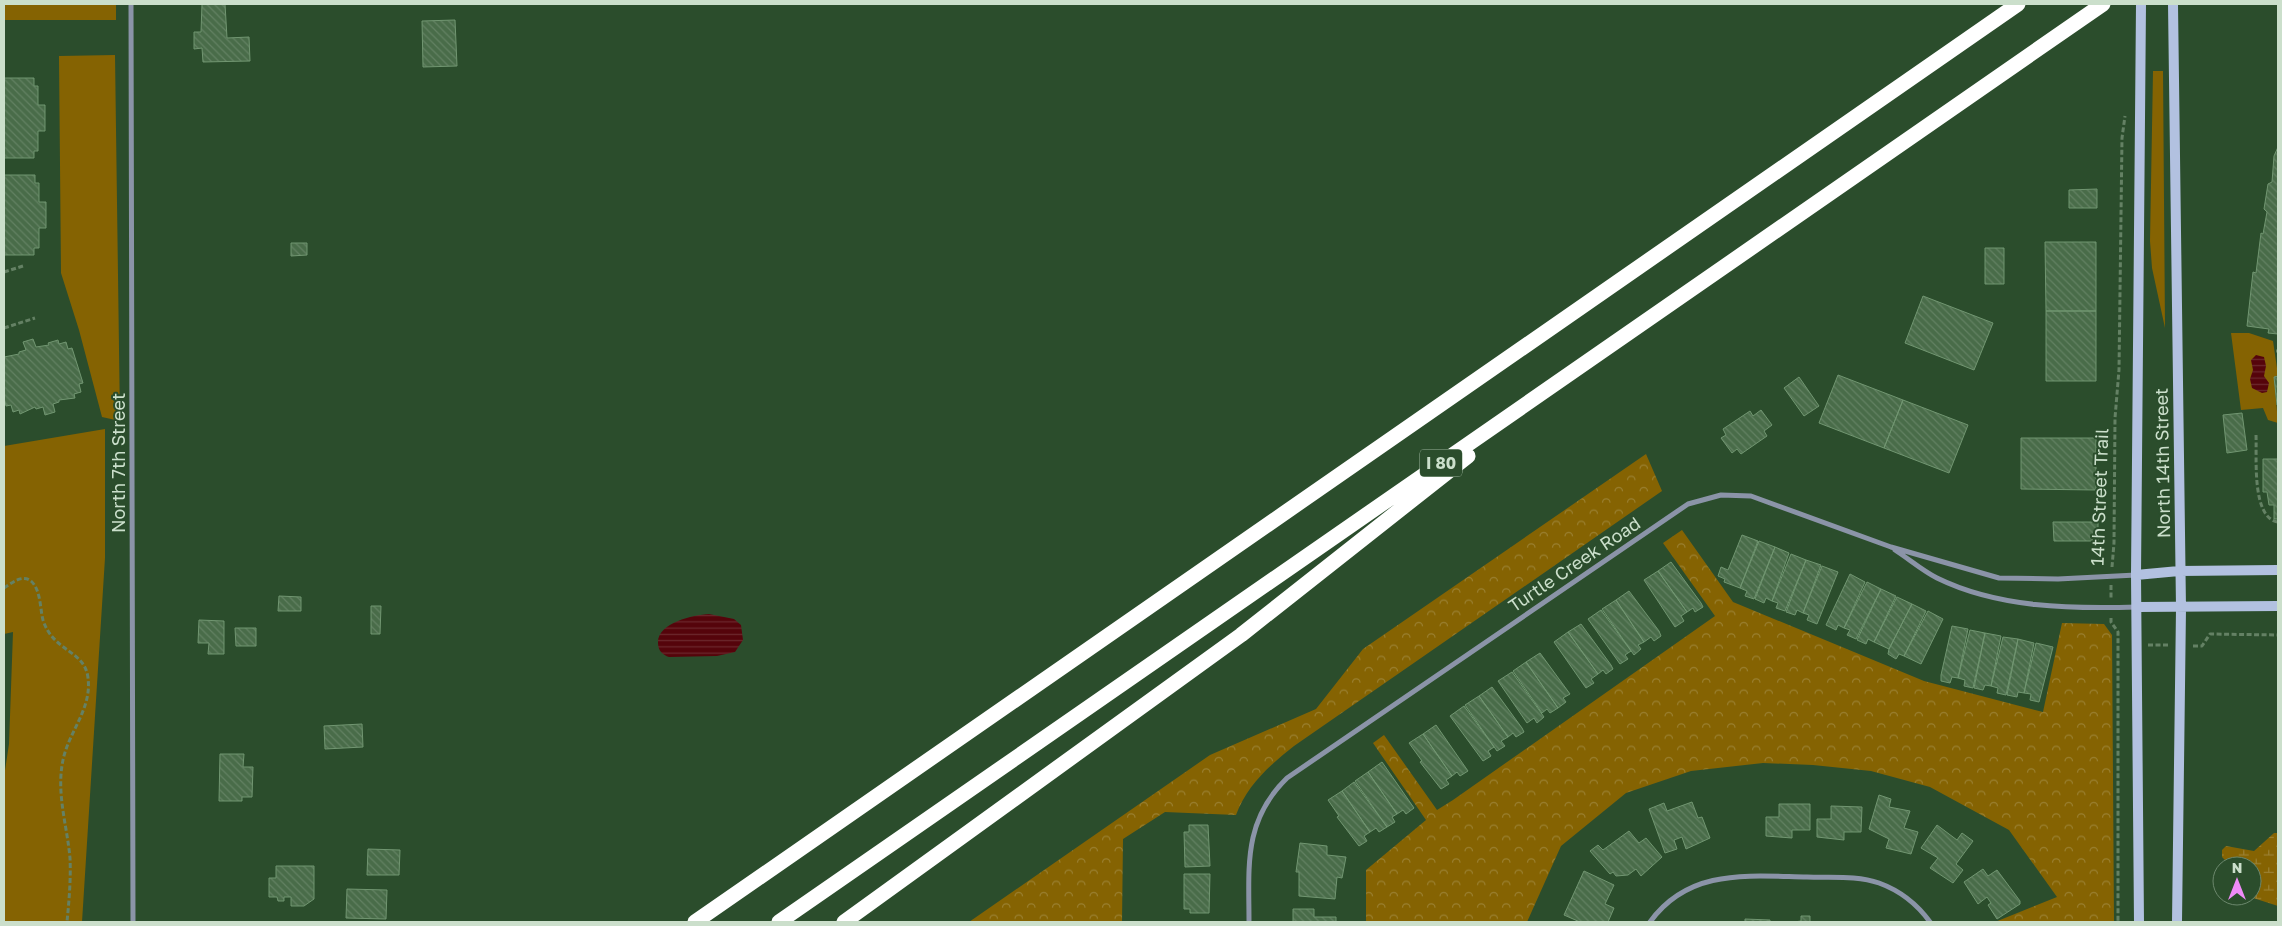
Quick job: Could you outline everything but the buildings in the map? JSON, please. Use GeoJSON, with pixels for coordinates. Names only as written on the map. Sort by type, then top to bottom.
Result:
{"type":"FeatureCollection","features":[{"type":"Feature","properties":{"kind":"highway","name":"I 80"},"geometry":{"type":"LineString","coordinates":[[695,922],[2018,4]]}},
{"type":"Feature","properties":{"kind":"highway","name":"I 80"},"geometry":{"type":"LineString","coordinates":[[779,922],[2103,4]]}},
{"type":"Feature","properties":{"kind":"highway"},"geometry":{"type":"LineString","coordinates":[[844,922],[1241,636],[1587,361]]}},
{"type":"Feature","properties":{"kind":"highway"},"geometry":{"type":"LineString","coordinates":[[689,922],[739,892]]}},
{"type":"Feature","properties":{"kind":"main road","name":"North 14th Street"},"geometry":{"type":"LineString","coordinates":[[2139,922],[2138,607],[2136,575],[2141,4]]}},
{"type":"Feature","properties":{"kind":"main road","name":"North 14th Street"},"geometry":{"type":"LineString","coordinates":[[2173,4],[2181,608],[2178,922]]}},
{"type":"Feature","properties":{"kind":"main road"},"geometry":{"type":"LineString","coordinates":[[2136,575],[2180,571],[2278,570]]}},
{"type":"Feature","properties":{"kind":"main road"},"geometry":{"type":"LineString","coordinates":[[2138,607],[2278,606]]}},
{"type":"Feature","properties":{"kind":"street","name":"North 7th Street"},"geometry":{"type":"LineString","coordinates":[[131,4],[132,922]]}},
{"type":"Feature","properties":{"kind":"street","name":"Turtle Creek Road"},"geometry":{"type":"LineString","coordinates":[[1249,922],[1249,855],[1254,827],[1265,804],[1278,787],[1300,768],[1688,504],[1721,495],[1751,496],[1891,547],[1999,578],[2058,579],[2136,575]]}},
{"type":"Feature","properties":{"kind":"street","name":"Turtle Creek Road"},"geometry":{"type":"LineString","coordinates":[[1891,547],[1937,578],[1973,591],[2042,606],[2138,607]]}},
{"type":"Feature","properties":{"kind":"street"},"geometry":{"type":"LineString","coordinates":[[1650,922],[1656,914],[1682,892],[1700,884],[1732,876],[1857,878],[1879,883],[1900,893],[1918,906],[1930,922]]}},
{"type":"Feature","properties":{"kind":"path","name":"14th Street Trail"},"geometry":{"type":"LineString","coordinates":[[2118,922],[2118,632],[2111,622],[2111,576],[2114,543],[2115,418],[2119,370],[2122,138],[2126,112]]}},
{"type":"Feature","properties":{"kind":"path"},"geometry":{"type":"LineString","coordinates":[[4,272],[23,266]]}},
{"type":"Feature","properties":{"kind":"path"},"geometry":{"type":"LineString","coordinates":[[4,328],[35,318]]}},
{"type":"Feature","properties":{"kind":"path"},"geometry":{"type":"LineString","coordinates":[[2256,434],[2260,502],[2264,514],[2269,520],[2278,522]]}},
{"type":"Feature","properties":{"kind":"path"},"geometry":{"type":"LineString","coordinates":[[4,588],[18,579],[24,578],[31,581],[38,594],[44,622],[50,636],[57,644],[78,656],[88,676],[86,704],[66,745],[60,779],[70,860],[67,922]]}},
{"type":"Feature","properties":{"kind":"path"},"geometry":{"type":"LineString","coordinates":[[2118,646],[2202,646],[2210,634],[2278,635]]}},
{"type":"Feature","properties":{"kind":"green space"},"geometry":{"type":"Polygon","coordinates":[[[4,4],[116,4],[116,20],[4,20],[4,4]]]}},
{"type":"Feature","properties":{"kind":"green space"},"geometry":{"type":"Polygon","coordinates":[[[115,55],[120,421],[102,417],[79,330],[61,273],[59,56],[115,55]]]}},
{"type":"Feature","properties":{"kind":"green space"},"geometry":{"type":"Polygon","coordinates":[[[2153,71],[2163,71],[2165,328],[2152,268],[2150,241],[2153,71]]]}},
{"type":"Feature","properties":{"kind":"green space"},"geometry":{"type":"Polygon","coordinates":[[[2231,333],[2249,333],[2273,341],[2278,375],[2274,377],[2278,423],[2268,420],[2263,408],[2241,410],[2231,333]]]}},
{"type":"Feature","properties":{"kind":"green space"},"geometry":{"type":"Polygon","coordinates":[[[105,429],[105,558],[82,922],[4,922],[4,777],[9,744],[13,632],[4,634],[4,446],[105,429]]]}},
{"type":"Feature","properties":{"kind":"green space"},"geometry":{"type":"Polygon","coordinates":[[[1646,454],[1662,491],[1294,746],[1260,776],[1246,794],[1236,815],[1165,812],[1123,839],[1122,922],[969,922],[1210,755],[1316,709],[1363,649],[1646,454]]]}},
{"type":"Feature","properties":{"kind":"green space"},"geometry":{"type":"Polygon","coordinates":[[[1682,530],[1733,602],[1924,681],[2043,712],[2062,623],[2104,624],[2112,635],[2114,922],[1995,922],[2057,897],[2009,830],[1930,787],[1871,771],[1813,765],[1763,763],[1691,771],[1626,793],[1561,846],[1527,922],[1366,922],[1366,870],[1426,820],[1373,743],[1384,735],[1437,810],[1453,800],[1715,616],[1663,543],[1682,530]]]}},
{"type":"Feature","properties":{"kind":"green space"},"geometry":{"type":"Polygon","coordinates":[[[2274,833],[2278,833],[2278,906],[2262,901],[2262,856],[2222,856],[2222,850],[2226,846],[2254,851],[2274,833]]]}},
{"type":"Feature","properties":{"kind":"shaded area"},"geometry":{"type":"Polygon","coordinates":[[[2256,355],[2264,357],[2266,366],[2264,376],[2269,383],[2267,392],[2262,393],[2252,388],[2250,379],[2253,370],[2251,360],[2256,355]]]}},
{"type":"Feature","properties":{"kind":"shaded area"},"geometry":{"type":"Polygon","coordinates":[[[709,614],[734,619],[741,625],[743,640],[735,652],[717,656],[669,657],[661,652],[658,643],[659,636],[669,625],[686,618],[709,614]]]}}]}
